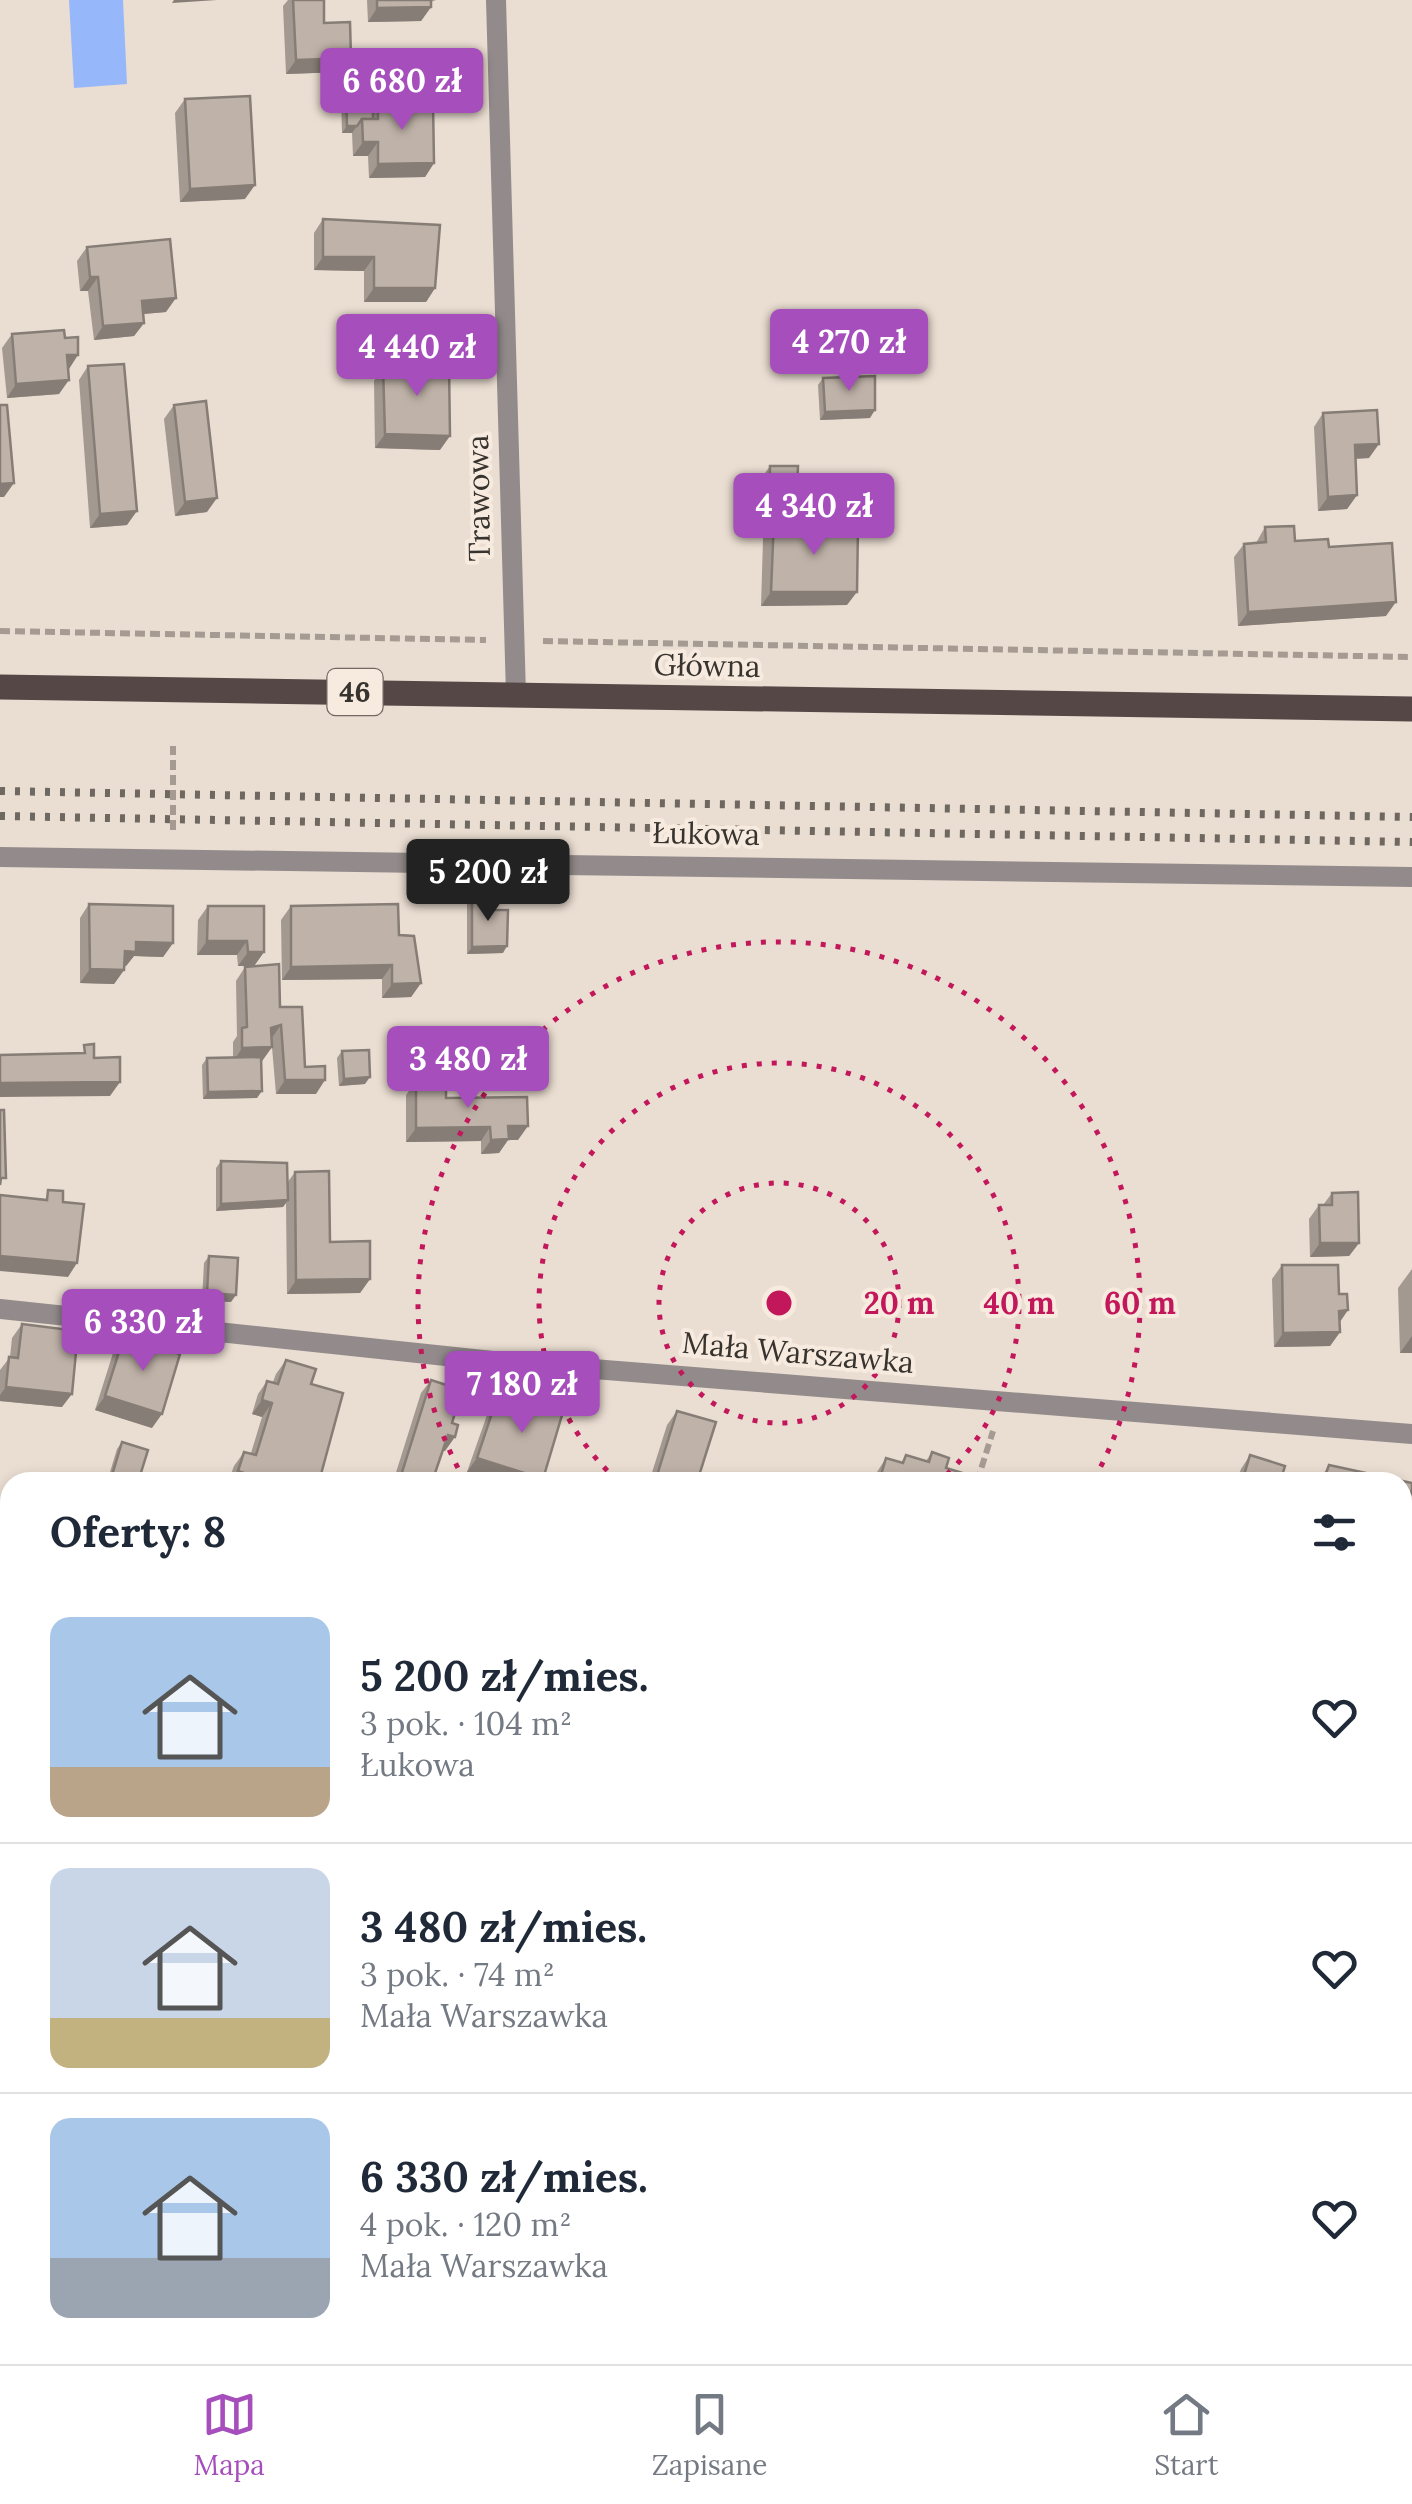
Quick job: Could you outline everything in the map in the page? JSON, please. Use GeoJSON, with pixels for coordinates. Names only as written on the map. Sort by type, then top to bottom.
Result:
{"type":"FeatureCollection","features":[{"type":"Feature","properties":{"kind":"main road","name":"Główna"},"geometry":{"type":"LineString","coordinates":[[0,687],[1412,709]]}},
{"type":"Feature","properties":{"kind":"street","name":"Trawowa"},"geometry":{"type":"LineString","coordinates":[[496,0],[516,694]]}},
{"type":"Feature","properties":{"kind":"street","name":"Łukowa"},"geometry":{"type":"LineString","coordinates":[[0,857],[1412,876]]}},
{"type":"Feature","properties":{"kind":"street","name":"Mała Warszawka"},"geometry":{"type":"LineString","coordinates":[[0,1309],[493,1361],[1412,1434]]}},
{"type":"Feature","properties":{"kind":"path"},"geometry":{"type":"LineString","coordinates":[[0,631],[1412,656]]}},
{"type":"Feature","properties":{"kind":"path"},"geometry":{"type":"LineString","coordinates":[[172,861],[174,746]]}},
{"type":"Feature","properties":{"kind":"path"},"geometry":{"type":"LineString","coordinates":[[980,1472],[1002,1401]]}},
{"type":"Feature","properties":{"kind":"water"},"geometry":{"type":"Polygon","coordinates":[[[69,0],[123,0],[127,84],[74,88],[69,0]]]}},
{"type":"Feature","properties":{"kind":"building"},"geometry":{"type":"Polygon","coordinates":[[[293,0],[324,0],[324,23],[350,22],[351,58],[296,60],[293,0]]]}},
{"type":"Feature","properties":{"kind":"building"},"geometry":{"type":"Polygon","coordinates":[[[377,0],[431,0],[431,7],[377,8],[377,0]]]}},
{"type":"Feature","properties":{"kind":"building"},"geometry":{"type":"Polygon","coordinates":[[[395,89],[395,102],[378,102],[373,119],[347,126],[346,90],[395,89]]]}},
{"type":"Feature","properties":{"kind":"building"},"geometry":{"type":"Polygon","coordinates":[[[250,96],[255,185],[190,189],[185,99],[250,96]]]}},
{"type":"Feature","properties":{"kind":"building"},"geometry":{"type":"Polygon","coordinates":[[[378,102],[433,102],[434,163],[378,164],[378,142],[363,142],[362,119],[378,119],[378,102]]]}},
{"type":"Feature","properties":{"kind":"building"},"geometry":{"type":"Polygon","coordinates":[[[323,219],[440,225],[435,288],[374,288],[374,257],[323,257],[323,219]]]}},
{"type":"Feature","properties":{"kind":"building"},"geometry":{"type":"Polygon","coordinates":[[[170,239],[176,298],[142,301],[144,323],[103,326],[98,277],[90,277],[87,247],[170,239]]]}},
{"type":"Feature","properties":{"kind":"building"},"geometry":{"type":"Polygon","coordinates":[[[64,330],[65,338],[78,337],[78,355],[67,355],[69,380],[16,384],[12,334],[64,330]]]}},
{"type":"Feature","properties":{"kind":"building"},"geometry":{"type":"Polygon","coordinates":[[[405,356],[420,356],[420,365],[449,365],[450,436],[385,434],[383,367],[405,366],[405,356]]]}},
{"type":"Feature","properties":{"kind":"building"},"geometry":{"type":"Polygon","coordinates":[[[124,364],[137,511],[100,514],[88,366],[124,364]]]}},
{"type":"Feature","properties":{"kind":"building"},"geometry":{"type":"Polygon","coordinates":[[[875,376],[875,410],[825,412],[823,378],[875,376]]]}},
{"type":"Feature","properties":{"kind":"building"},"geometry":{"type":"Polygon","coordinates":[[[206,401],[217,498],[185,502],[174,405],[206,401]]]}},
{"type":"Feature","properties":{"kind":"building"},"geometry":{"type":"Polygon","coordinates":[[[0,405],[7,405],[14,483],[0,484],[0,405]]]}},
{"type":"Feature","properties":{"kind":"building"},"geometry":{"type":"Polygon","coordinates":[[[1377,410],[1379,444],[1355,445],[1357,495],[1328,497],[1323,413],[1377,410]]]}},
{"type":"Feature","properties":{"kind":"building"},"geometry":{"type":"Polygon","coordinates":[[[770,466],[798,466],[796,519],[774,519],[769,526],[770,466]]]}},
{"type":"Feature","properties":{"kind":"building"},"geometry":{"type":"Polygon","coordinates":[[[774,519],[801,519],[801,526],[858,527],[857,592],[771,592],[774,519]]]}},
{"type":"Feature","properties":{"kind":"building"},"geometry":{"type":"Polygon","coordinates":[[[1294,526],[1295,541],[1328,539],[1329,547],[1392,543],[1396,602],[1248,612],[1244,544],[1266,542],[1265,527],[1294,526]]]}},
{"type":"Feature","properties":{"kind":"building"},"geometry":{"type":"Polygon","coordinates":[[[489,895],[489,910],[508,910],[507,946],[472,947],[472,896],[489,895]]]}},
{"type":"Feature","properties":{"kind":"building"},"geometry":{"type":"Polygon","coordinates":[[[89,904],[173,906],[173,943],[136,942],[136,952],[125,951],[124,970],[90,969],[89,904]]]}},
{"type":"Feature","properties":{"kind":"building"},"geometry":{"type":"Polygon","coordinates":[[[398,904],[399,935],[414,936],[421,983],[392,984],[392,965],[291,967],[291,906],[398,904]]]}},
{"type":"Feature","properties":{"kind":"building"},"geometry":{"type":"Polygon","coordinates":[[[208,906],[264,906],[264,952],[248,952],[247,941],[207,941],[208,906]]]}},
{"type":"Feature","properties":{"kind":"building"},"geometry":{"type":"Polygon","coordinates":[[[279,964],[280,1007],[302,1007],[305,1067],[325,1066],[325,1080],[285,1080],[281,1025],[271,1028],[272,1047],[242,1048],[242,1028],[247,1027],[245,967],[279,964]]]}},
{"type":"Feature","properties":{"kind":"building"},"geometry":{"type":"Polygon","coordinates":[[[94,1044],[94,1058],[120,1057],[120,1082],[0,1083],[0,1055],[85,1053],[84,1045],[94,1044]]]}},
{"type":"Feature","properties":{"kind":"building"},"geometry":{"type":"Polygon","coordinates":[[[369,1050],[370,1077],[344,1079],[342,1051],[369,1050]]]}},
{"type":"Feature","properties":{"kind":"building"},"geometry":{"type":"Polygon","coordinates":[[[261,1057],[262,1091],[208,1092],[207,1058],[261,1057]]]}},
{"type":"Feature","properties":{"kind":"building"},"geometry":{"type":"Polygon","coordinates":[[[446,1080],[446,1098],[527,1097],[528,1126],[508,1126],[509,1139],[491,1140],[490,1127],[416,1128],[416,1081],[446,1080]]]}},
{"type":"Feature","properties":{"kind":"building"},"geometry":{"type":"Polygon","coordinates":[[[0,1110],[4,1110],[6,1178],[1,1178],[0,1185],[0,1110]]]}},
{"type":"Feature","properties":{"kind":"building"},"geometry":{"type":"Polygon","coordinates":[[[221,1161],[287,1163],[288,1200],[221,1204],[221,1161]]]}},
{"type":"Feature","properties":{"kind":"building"},"geometry":{"type":"Polygon","coordinates":[[[329,1171],[330,1242],[370,1241],[370,1279],[296,1280],[295,1172],[329,1171]]]}},
{"type":"Feature","properties":{"kind":"building"},"geometry":{"type":"Polygon","coordinates":[[[48,1190],[63,1191],[63,1202],[84,1204],[77,1263],[0,1256],[0,1195],[47,1200],[48,1190]]]}},
{"type":"Feature","properties":{"kind":"building"},"geometry":{"type":"Polygon","coordinates":[[[1358,1192],[1359,1243],[1320,1243],[1319,1205],[1332,1205],[1332,1193],[1358,1192]]]}},
{"type":"Feature","properties":{"kind":"building"},"geometry":{"type":"Polygon","coordinates":[[[209,1256],[238,1258],[236,1295],[207,1293],[209,1256]]]}},
{"type":"Feature","properties":{"kind":"building"},"geometry":{"type":"Polygon","coordinates":[[[1282,1265],[1338,1265],[1339,1294],[1347,1294],[1348,1310],[1339,1311],[1340,1332],[1283,1333],[1282,1265]]]}},
{"type":"Feature","properties":{"kind":"building"},"geometry":{"type":"Polygon","coordinates":[[[22,1324],[78,1331],[72,1394],[6,1387],[9,1357],[18,1358],[22,1324]]]}},
{"type":"Feature","properties":{"kind":"building"},"geometry":{"type":"Polygon","coordinates":[[[149,1334],[165,1340],[162,1349],[180,1354],[162,1414],[105,1396],[124,1336],[146,1343],[149,1334]]]}},
{"type":"Feature","properties":{"kind":"building"},"geometry":{"type":"Polygon","coordinates":[[[286,1360],[316,1369],[311,1384],[343,1393],[322,1472],[238,1471],[244,1452],[256,1455],[272,1403],[262,1400],[267,1381],[278,1384],[286,1360]]]}},
{"type":"Feature","properties":{"kind":"building"},"geometry":{"type":"Polygon","coordinates":[[[431,1380],[462,1390],[452,1423],[458,1425],[455,1437],[448,1435],[435,1472],[402,1472],[431,1380]]]}},
{"type":"Feature","properties":{"kind":"building"},"geometry":{"type":"Polygon","coordinates":[[[532,1395],[565,1405],[545,1472],[521,1472],[477,1458],[496,1401],[527,1411],[532,1395]]]}},
{"type":"Feature","properties":{"kind":"building"},"geometry":{"type":"Polygon","coordinates":[[[677,1411],[716,1422],[700,1472],[658,1472],[677,1411]]]}},
{"type":"Feature","properties":{"kind":"building"},"geometry":{"type":"Polygon","coordinates":[[[122,1442],[148,1450],[141,1472],[113,1472],[122,1442]]]}},
{"type":"Feature","properties":{"kind":"building"},"geometry":{"type":"Polygon","coordinates":[[[932,1452],[949,1458],[946,1468],[959,1472],[882,1472],[886,1458],[903,1463],[906,1455],[929,1462],[932,1452]]]}},
{"type":"Feature","properties":{"kind":"building"},"geometry":{"type":"Polygon","coordinates":[[[1250,1455],[1285,1466],[1283,1472],[1245,1472],[1250,1455]]]}},
{"type":"Feature","properties":{"kind":"building"},"geometry":{"type":"Polygon","coordinates":[[[1329,1465],[1361,1472],[1327,1472],[1329,1465]]]}},
{"type":"Feature","properties":{"kind":"railway"},"geometry":{"type":"LineString","coordinates":[[0,791],[1412,817]]}},
{"type":"Feature","properties":{"kind":"railway"},"geometry":{"type":"LineString","coordinates":[[0,816],[1412,842]]}}]}
